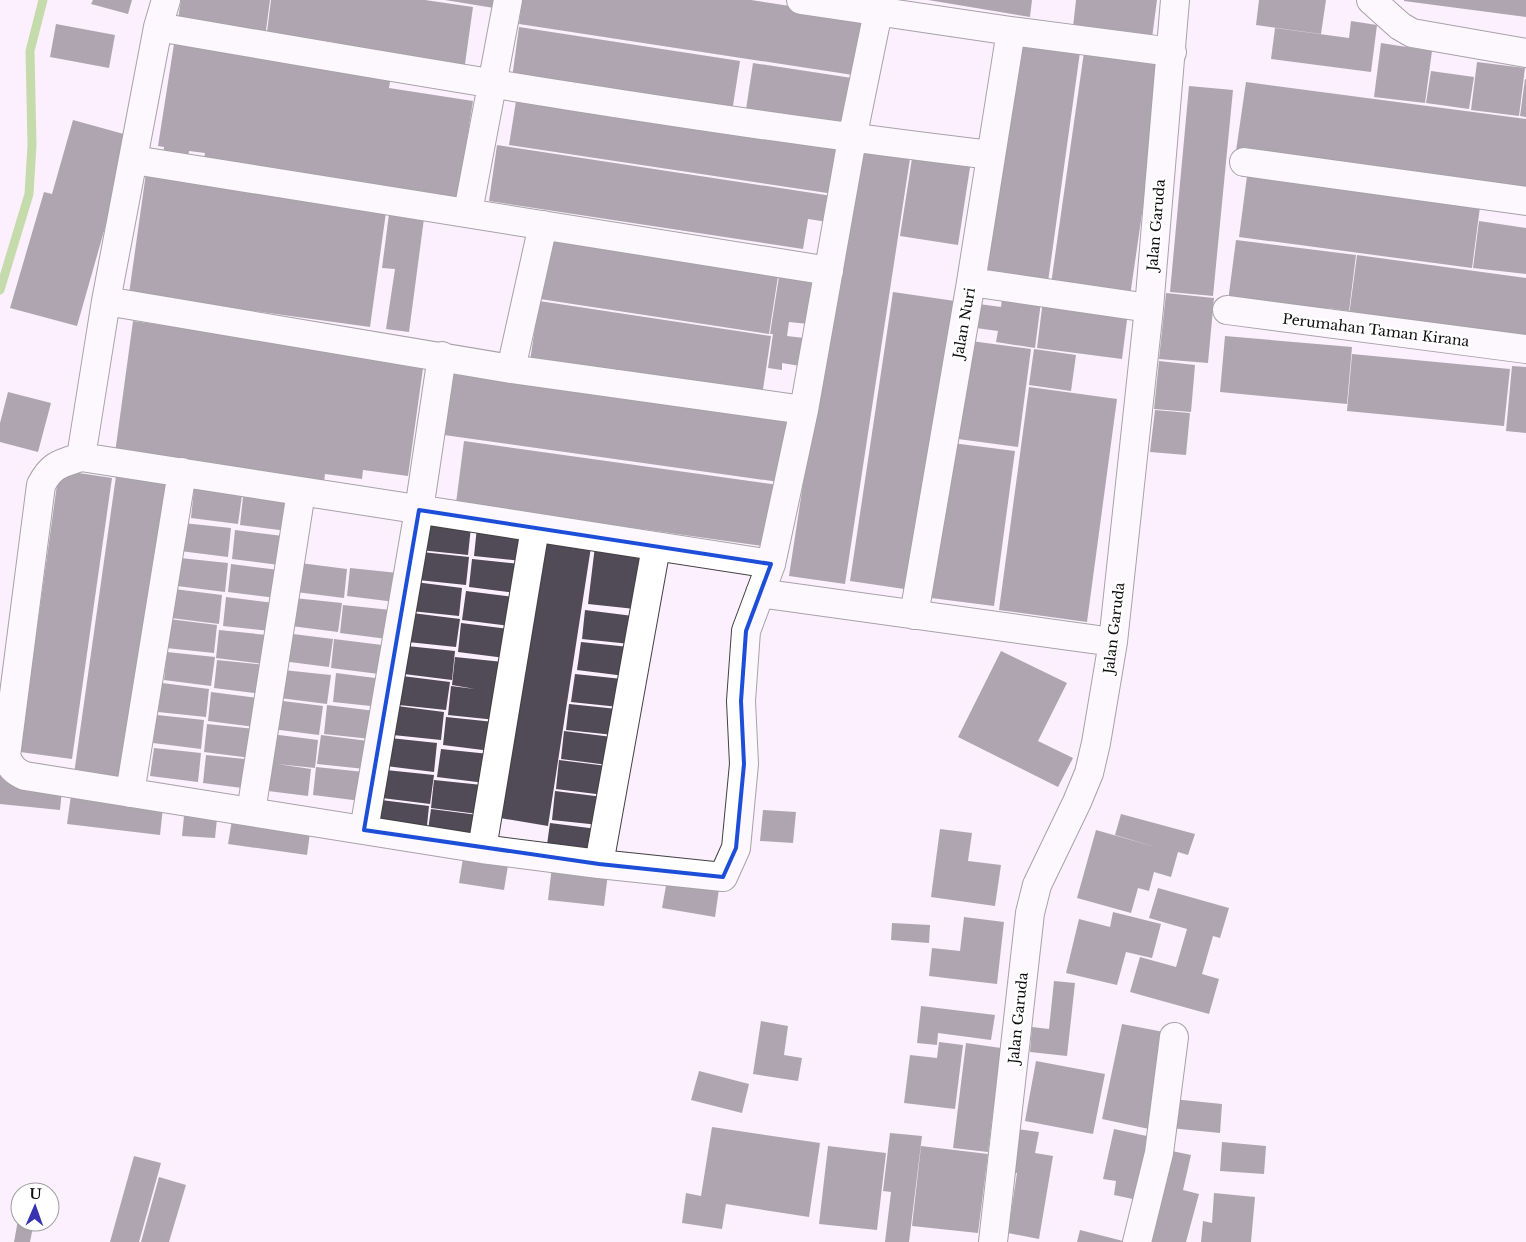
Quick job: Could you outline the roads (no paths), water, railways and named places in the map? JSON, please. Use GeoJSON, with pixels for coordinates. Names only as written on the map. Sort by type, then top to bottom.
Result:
{"type":"FeatureCollection","features":[{"type":"Feature","properties":{"kind":"street"},"geometry":{"type":"LineString","coordinates":[[81,457],[106,301],[158,27],[166,0]]}},
{"type":"Feature","properties":{"kind":"street"},"geometry":{"type":"LineString","coordinates":[[468,212],[508,0]]}},
{"type":"Feature","properties":{"kind":"street"},"geometry":{"type":"LineString","coordinates":[[801,0],[861,7],[1011,31],[1172,52]]}},
{"type":"Feature","properties":{"kind":"street","name":"Jalan Garuda"},"geometry":{"type":"LineString","coordinates":[[992,1242],[1030,913],[1037,885],[1078,802],[1089,772],[1096,743],[1113,642],[1149,308],[1175,0]]}},
{"type":"Feature","properties":{"kind":"street"},"geometry":{"type":"LineString","coordinates":[[1371,0],[1400,26],[1412,33],[1526,53]]}},
{"type":"Feature","properties":{"kind":"street"},"geometry":{"type":"LineString","coordinates":[[771,564],[81,457],[55,465],[47,473],[41,485],[12,626],[3,756],[16,772],[25,776],[482,849],[723,877],[736,848],[744,764],[741,701],[746,631],[771,564],[804,410],[852,139],[861,7]]}},
{"type":"Feature","properties":{"kind":"street"},"geometry":{"type":"LineString","coordinates":[[158,27],[492,84],[852,139],[991,155]]}},
{"type":"Feature","properties":{"kind":"street","name":"Jalan Nuri"},"geometry":{"type":"LineString","coordinates":[[914,615],[971,282],[1011,31]]}},
{"type":"Feature","properties":{"kind":"street"},"geometry":{"type":"LineString","coordinates":[[134,160],[829,271]]}},
{"type":"Feature","properties":{"kind":"street"},"geometry":{"type":"LineString","coordinates":[[1244,162],[1526,201]]}},
{"type":"Feature","properties":{"kind":"street"},"geometry":{"type":"LineString","coordinates":[[511,369],[543,225]]}},
{"type":"Feature","properties":{"kind":"street"},"geometry":{"type":"LineString","coordinates":[[971,282],[1149,308]]}},
{"type":"Feature","properties":{"kind":"street"},"geometry":{"type":"LineString","coordinates":[[106,301],[511,369],[804,410]]}},
{"type":"Feature","properties":{"kind":"street","name":"Perumahan Taman Kirana"},"geometry":{"type":"LineString","coordinates":[[1227,310],[1526,349]]}},
{"type":"Feature","properties":{"kind":"street"},"geometry":{"type":"LineString","coordinates":[[364,830],[419,510],[442,356]]}},
{"type":"Feature","properties":{"kind":"street"},"geometry":{"type":"LineString","coordinates":[[130,793],[182,472]]}},
{"type":"Feature","properties":{"kind":"street"},"geometry":{"type":"LineString","coordinates":[[251,812],[301,492]]}},
{"type":"Feature","properties":{"kind":"street"},"geometry":{"type":"LineString","coordinates":[[482,849],[535,528]]}},
{"type":"Feature","properties":{"kind":"street"},"geometry":{"type":"LineString","coordinates":[[599,864],[656,547]]}},
{"type":"Feature","properties":{"kind":"street"},"geometry":{"type":"LineString","coordinates":[[760,593],[1113,642]]}},
{"type":"Feature","properties":{"kind":"street"},"geometry":{"type":"LineString","coordinates":[[1137,1242],[1159,1153],[1174,1037]]}},
{"type":"Feature","properties":{"kind":"waterway"},"geometry":{"type":"LineString","coordinates":[[0,290],[29,194],[32,145],[30,51],[43,0]]}}]}
